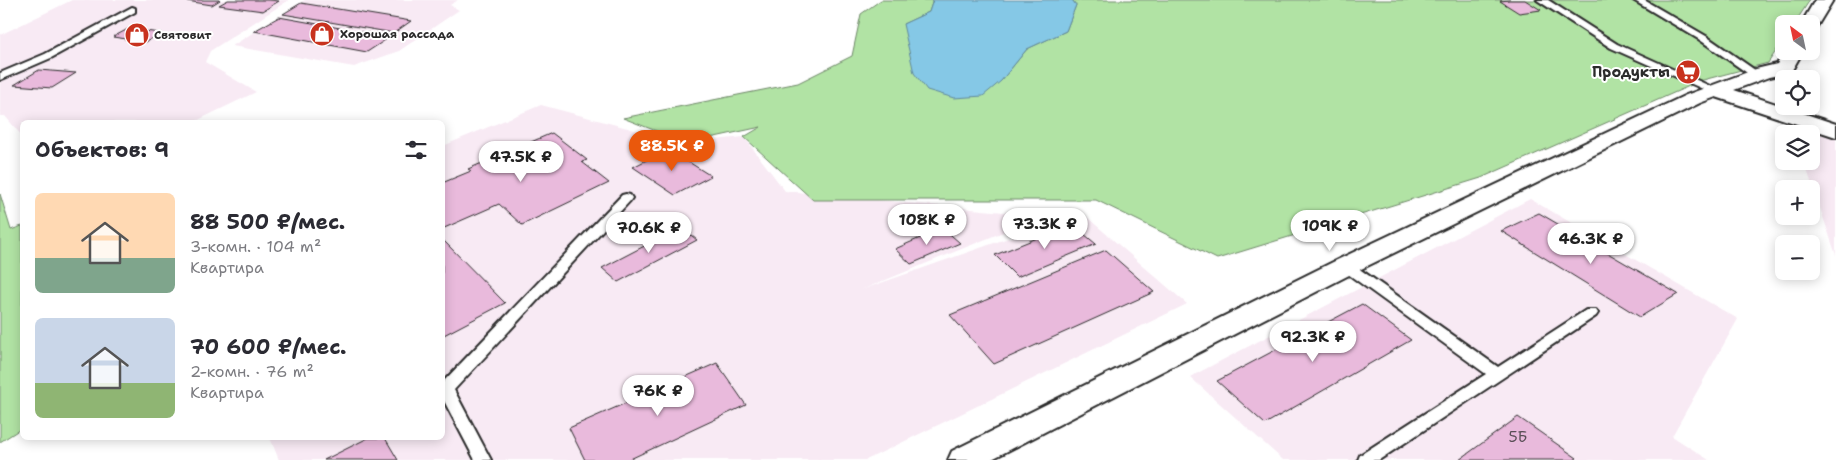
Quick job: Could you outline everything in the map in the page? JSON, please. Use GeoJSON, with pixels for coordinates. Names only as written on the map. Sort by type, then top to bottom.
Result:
{"type":"FeatureCollection","features":[{"type":"Feature","properties":{"kind":"street"},"geometry":{"type":"LineString","coordinates":[[1815,15],[1824,0]]}},
{"type":"Feature","properties":{"kind":"street"},"geometry":{"type":"LineString","coordinates":[[963,460],[1346,266],[1693,99],[1757,75],[1784,68],[1789,60]]}},
{"type":"Feature","properties":{"kind":"street"},"geometry":{"type":"LineString","coordinates":[[1716,91],[1836,131]]}},
{"type":"Feature","properties":{"kind":"lane"},"geometry":{"type":"LineString","coordinates":[[1542,0],[1614,46],[1716,91]]}},
{"type":"Feature","properties":{"kind":"lane"},"geometry":{"type":"LineString","coordinates":[[1638,0],[1703,38],[1757,75]]}},
{"type":"Feature","properties":{"kind":"lane"},"geometry":{"type":"LineString","coordinates":[[0,77],[48,56],[132,10]]}},
{"type":"Feature","properties":{"kind":"lane"},"geometry":{"type":"LineString","coordinates":[[483,460],[446,389],[626,198]]}},
{"type":"Feature","properties":{"kind":"lane"},"geometry":{"type":"LineString","coordinates":[[1346,266],[1498,374]]}},
{"type":"Feature","properties":{"kind":"lane"},"geometry":{"type":"LineString","coordinates":[[1366,460],[1591,313]]}},
{"type":"Feature","properties":{"kind":"shaded area"},"geometry":{"type":"Polygon","coordinates":[[[72,0],[289,0],[210,51],[205,62],[256,92],[198,120],[20,120],[20,134],[5,116],[0,116],[0,35],[72,0]]]}},
{"type":"Feature","properties":{"kind":"shaded area"},"geometry":{"type":"Polygon","coordinates":[[[305,0],[458,0],[450,5],[459,10],[399,51],[354,67],[232,46],[305,0]]]}},
{"type":"Feature","properties":{"kind":"shaded area"},"geometry":{"type":"Polygon","coordinates":[[[541,105],[684,143],[744,137],[785,191],[1066,218],[1081,212],[1187,304],[866,460],[279,460],[271,440],[445,440],[445,145],[541,105]],[[1062,219],[1018,226],[861,290],[1062,219]]]}},
{"type":"Feature","properties":{"kind":"shaded area"},"geometry":{"type":"Polygon","coordinates":[[[1820,134],[1836,138],[1836,255],[1820,208],[1820,180],[1810,180],[1807,170],[1820,170],[1820,134]]]}},
{"type":"Feature","properties":{"kind":"shaded area"},"geometry":{"type":"Polygon","coordinates":[[[1530,199],[1738,319],[1672,436],[1709,460],[1283,460],[1190,377],[1530,199]]]}},
{"type":"Feature","properties":{"kind":"green space"},"geometry":{"type":"Polygon","coordinates":[[[881,0],[933,0],[929,12],[903,24],[1001,81],[1027,49],[1066,31],[1076,5],[1072,0],[1810,0],[1800,15],[1775,15],[1775,52],[1768,63],[1703,80],[1481,178],[1217,259],[1096,200],[813,200],[744,137],[761,127],[687,143],[623,118],[798,83],[852,56],[861,14],[881,0]]]}},
{"type":"Feature","properties":{"kind":"green space"},"geometry":{"type":"Polygon","coordinates":[[[0,194],[11,230],[20,227],[20,429],[0,442],[0,194]]]}},
{"type":"Feature","properties":{"kind":"water"},"geometry":{"type":"Polygon","coordinates":[[[933,0],[1072,0],[1076,5],[1066,31],[1027,49],[1001,81],[983,96],[954,98],[927,90],[914,73],[903,24],[929,12],[933,0]]]}},
{"type":"Feature","properties":{"kind":"building"},"geometry":{"type":"Polygon","coordinates":[[[180,0],[220,0],[212,5],[180,0]]]}},
{"type":"Feature","properties":{"kind":"building"},"geometry":{"type":"Polygon","coordinates":[[[228,0],[279,1],[263,11],[219,5],[228,0]]]}},
{"type":"Feature","properties":{"kind":"building"},"geometry":{"type":"Polygon","coordinates":[[[1525,0],[1541,10],[1519,13],[1500,1],[1525,0]]]}},
{"type":"Feature","properties":{"kind":"building"},"geometry":{"type":"Polygon","coordinates":[[[301,3],[411,21],[394,33],[283,14],[301,3]]]}},
{"type":"Feature","properties":{"kind":"building","name":"Хорошая рассада"},"geometry":{"type":"Polygon","coordinates":[[[279,17],[390,37],[367,52],[254,31],[279,17]]]}},
{"type":"Feature","properties":{"kind":"building","name":"Святовит"},"geometry":{"type":"Polygon","coordinates":[[[128,29],[161,33],[146,42],[113,37],[128,29]]]}},
{"type":"Feature","properties":{"kind":"building"},"geometry":{"type":"Polygon","coordinates":[[[39,70],[76,73],[52,88],[14,85],[39,70]]]}},
{"type":"Feature","properties":{"kind":"building"},"geometry":{"type":"Polygon","coordinates":[[[552,133],[587,160],[582,162],[609,183],[522,225],[499,204],[445,228],[445,182],[471,171],[468,169],[552,133]]]}},
{"type":"Feature","properties":{"kind":"building"},"geometry":{"type":"Polygon","coordinates":[[[668,149],[711,176],[675,195],[633,167],[668,149]]]}},
{"type":"Feature","properties":{"kind":"building"},"geometry":{"type":"Polygon","coordinates":[[[1539,213],[1678,294],[1640,317],[1501,231],[1539,213]]]}},
{"type":"Feature","properties":{"kind":"building"},"geometry":{"type":"Polygon","coordinates":[[[1072,224],[1096,244],[1017,277],[995,255],[1072,224]]]}},
{"type":"Feature","properties":{"kind":"building"},"geometry":{"type":"Polygon","coordinates":[[[681,227],[697,240],[618,282],[602,268],[681,227]]]}},
{"type":"Feature","properties":{"kind":"building"},"geometry":{"type":"Polygon","coordinates":[[[943,228],[960,243],[911,264],[895,249],[943,228]]]}},
{"type":"Feature","properties":{"kind":"building"},"geometry":{"type":"Polygon","coordinates":[[[445,242],[505,303],[445,334],[445,242]]]}},
{"type":"Feature","properties":{"kind":"building"},"geometry":{"type":"Polygon","coordinates":[[[1106,250],[1154,292],[994,364],[950,315],[1106,250]]]}},
{"type":"Feature","properties":{"kind":"building"},"geometry":{"type":"Polygon","coordinates":[[[1362,304],[1411,340],[1265,424],[1217,381],[1362,304]]]}},
{"type":"Feature","properties":{"kind":"building"},"geometry":{"type":"Polygon","coordinates":[[[717,363],[746,405],[628,460],[585,460],[569,428],[717,363]]]}},
{"type":"Feature","properties":{"kind":"building"},"geometry":{"type":"Polygon","coordinates":[[[1518,417],[1577,458],[1574,460],[1459,460],[1518,417]]]}},
{"type":"Feature","properties":{"kind":"building"},"geometry":{"type":"Polygon","coordinates":[[[364,440],[386,440],[398,460],[324,460],[364,440]]]}},
{"type":"Feature","properties":{"kind":"place","name":"Хорошая рассада"},"geometry":{"type":"Point","coordinates":[322,34]}},
{"type":"Feature","properties":{"kind":"place","name":"Святовит"},"geometry":{"type":"Point","coordinates":[137,35]}},
{"type":"Feature","properties":{"kind":"place","name":"Продукты"},"geometry":{"type":"Point","coordinates":[1688,72]}}]}
